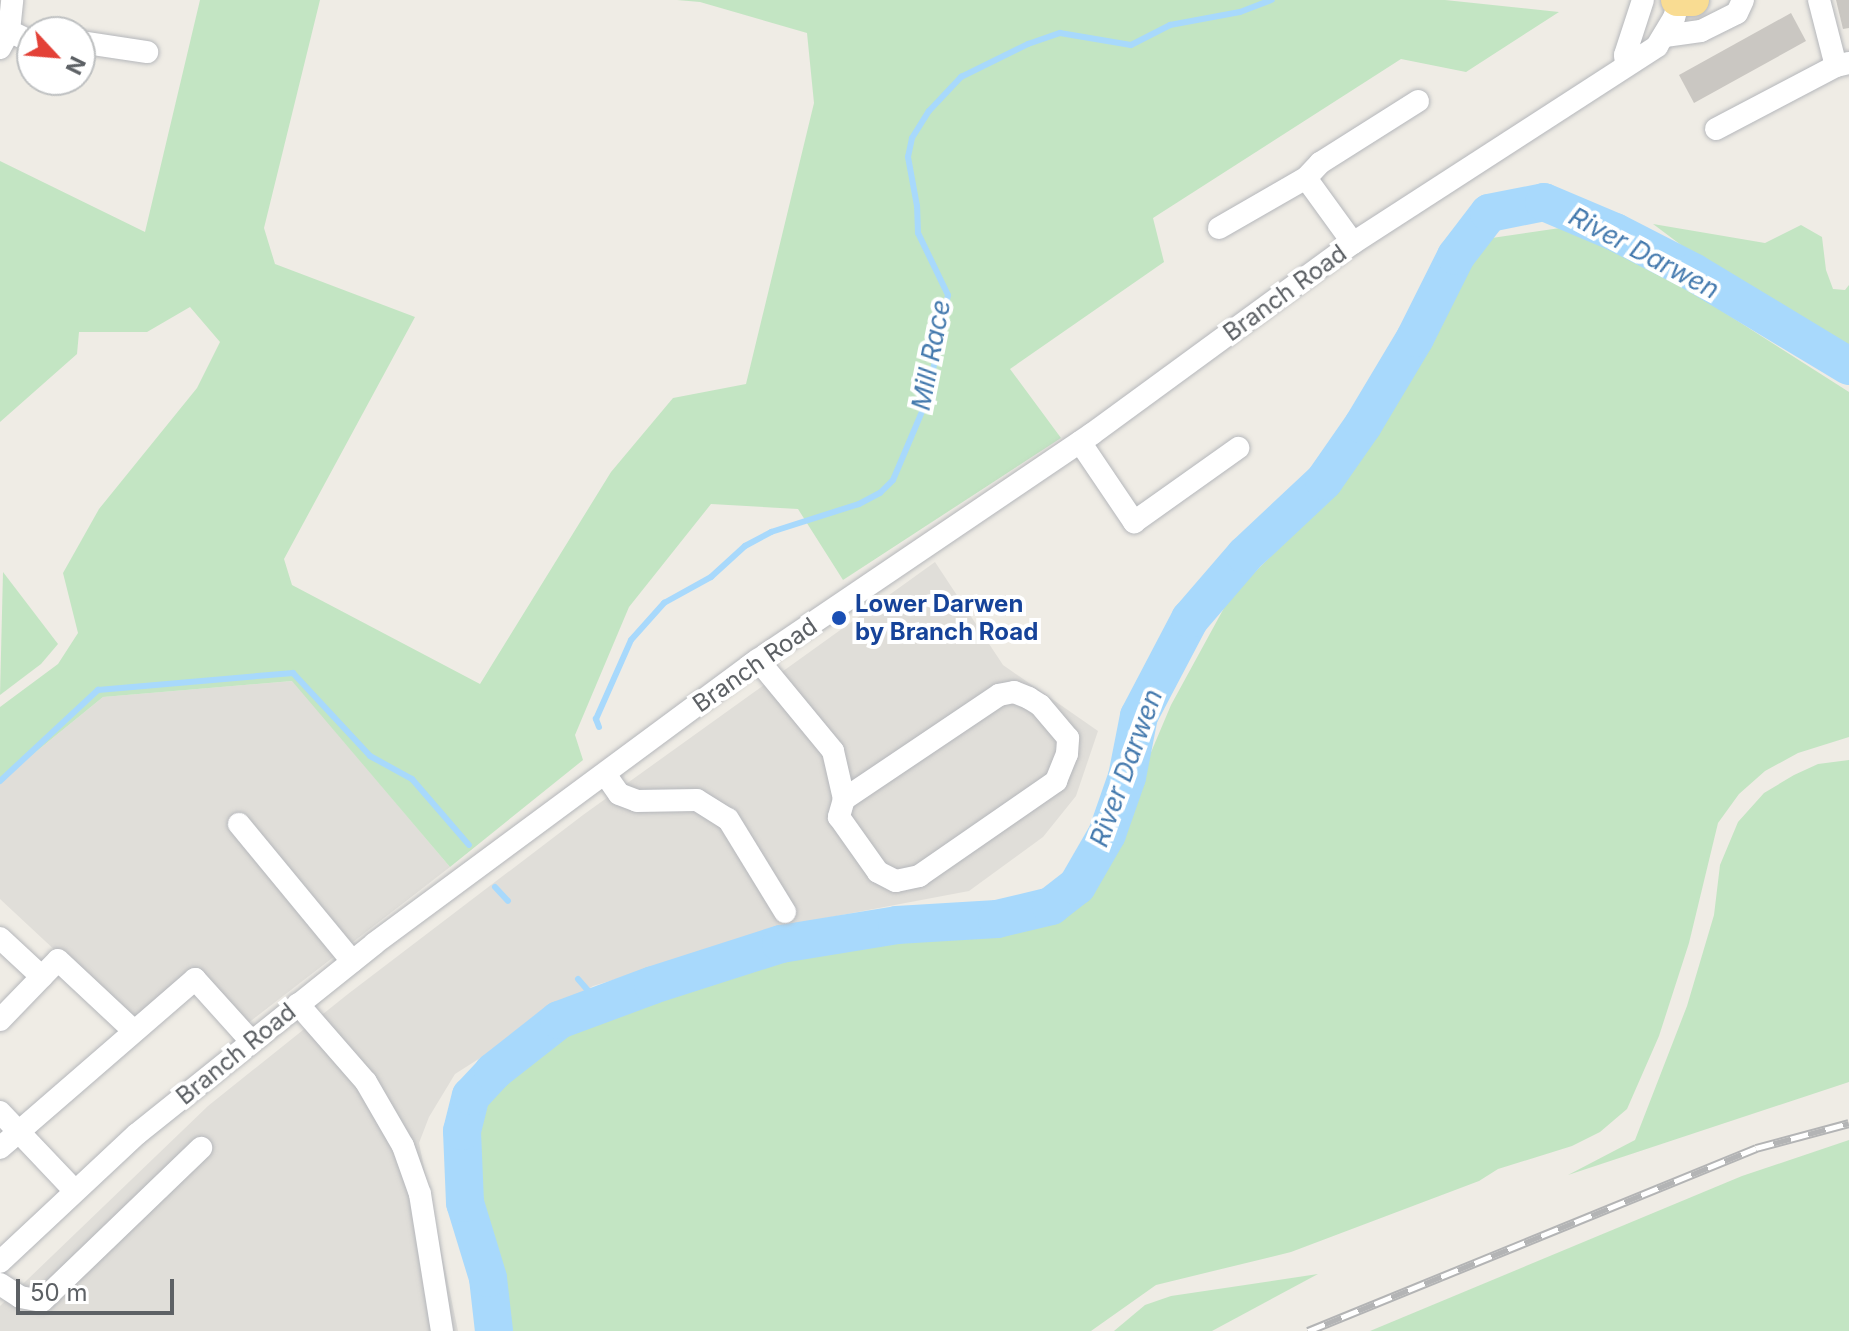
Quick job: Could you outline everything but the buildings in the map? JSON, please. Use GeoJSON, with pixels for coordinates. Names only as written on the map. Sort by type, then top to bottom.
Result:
{"type":"FeatureCollection","features":[{"type":"Feature","properties":{"kind":"highway"},"geometry":{"type":"LineString","coordinates":[[1678,0],[1693,0]]}},
{"type":"Feature","properties":{"kind":"street"},"geometry":{"type":"LineString","coordinates":[[5,40],[12,0]]}},
{"type":"Feature","properties":{"kind":"street"},"geometry":{"type":"LineString","coordinates":[[1626,64],[1625,55],[1643,0]]}},
{"type":"Feature","properties":{"kind":"street"},"geometry":{"type":"LineString","coordinates":[[1678,0],[1665,36],[1688,35],[1710,28],[1737,13],[1743,0]]}},
{"type":"Feature","properties":{"kind":"street"},"geometry":{"type":"LineString","coordinates":[[1716,129],[1843,64],[1819,0]]}},
{"type":"Feature","properties":{"kind":"street","name":"Branch Road"},"geometry":{"type":"LineString","coordinates":[[0,1262],[74,1190],[250,1040],[758,660],[1080,442],[1353,243],[1657,46],[1665,36]]}},
{"type":"Feature","properties":{"kind":"street"},"geometry":{"type":"LineString","coordinates":[[96,44],[147,52]]}},
{"type":"Feature","properties":{"kind":"street"},"geometry":{"type":"LineString","coordinates":[[1219,228],[1306,178],[1320,163],[1418,101]]}},
{"type":"Feature","properties":{"kind":"street"},"geometry":{"type":"LineString","coordinates":[[1306,178],[1353,243]]}},
{"type":"Feature","properties":{"kind":"street"},"geometry":{"type":"LineString","coordinates":[[1080,442],[1134,522],[1238,448]]}},
{"type":"Feature","properties":{"kind":"street"},"geometry":{"type":"LineString","coordinates":[[758,660],[833,751],[844,799],[839,817],[878,872],[896,881],[919,876],[1056,781],[1067,754],[1068,738],[1040,705],[1029,698],[1014,692],[999,695],[844,799]]}},
{"type":"Feature","properties":{"kind":"street"},"geometry":{"type":"LineString","coordinates":[[605,774],[619,794],[637,801],[697,800],[728,819],[785,912]]}},
{"type":"Feature","properties":{"kind":"street"},"geometry":{"type":"LineString","coordinates":[[239,824],[352,961]]}},
{"type":"Feature","properties":{"kind":"street"},"geometry":{"type":"LineString","coordinates":[[0,938],[42,977]]}},
{"type":"Feature","properties":{"kind":"street"},"geometry":{"type":"LineString","coordinates":[[0,1020],[58,960],[134,1031]]}},
{"type":"Feature","properties":{"kind":"street"},"geometry":{"type":"LineString","coordinates":[[0,1148],[195,979],[250,1040]]}},
{"type":"Feature","properties":{"kind":"street"},"geometry":{"type":"LineString","coordinates":[[298,1004],[366,1082],[403,1146],[420,1194],[442,1331]]}},
{"type":"Feature","properties":{"kind":"street"},"geometry":{"type":"LineString","coordinates":[[0,1112],[74,1190]]}},
{"type":"Feature","properties":{"kind":"street"},"geometry":{"type":"LineString","coordinates":[[0,1284],[20,1297],[42,1301],[201,1148]]}},
{"type":"Feature","properties":{"kind":"shaded area"},"geometry":{"type":"Polygon","coordinates":[[[935,562],[1003,665],[1098,731],[1076,796],[1043,837],[969,891],[810,921],[593,986],[455,1074],[429,1117],[419,1143],[458,1331],[0,1331],[0,1306],[208,1106],[348,994],[583,815],[935,562]]]}},
{"type":"Feature","properties":{"kind":"shaded area"},"geometry":{"type":"Polygon","coordinates":[[[293,681],[450,867],[243,1027],[196,972],[133,1023],[0,899],[0,781],[103,697],[293,681]]]}},
{"type":"Feature","properties":{"kind":"green space"},"geometry":{"type":"Polygon","coordinates":[[[200,0],[320,0],[264,228],[275,264],[415,317],[284,559],[292,585],[480,684],[611,472],[673,398],[746,384],[814,103],[807,33],[700,2],[677,0],[1445,0],[1559,12],[1466,72],[1401,59],[1153,218],[1164,262],[1010,369],[1061,438],[843,580],[798,509],[711,504],[629,607],[575,735],[583,760],[450,867],[292,681],[103,697],[0,781],[0,707],[58,664],[78,633],[63,573],[99,509],[197,388],[220,342],[190,307],[147,332],[79,332],[77,354],[0,422],[0,161],[145,232],[200,0]]]}},
{"type":"Feature","properties":{"kind":"green space"},"geometry":{"type":"Polygon","coordinates":[[[1653,224],[1765,243],[1801,225],[1822,237],[1826,270],[1833,289],[1845,290],[1849,285],[1849,355],[1744,292],[1653,224]]]}},
{"type":"Feature","properties":{"kind":"green space"},"geometry":{"type":"Polygon","coordinates":[[[1574,226],[1661,272],[1849,392],[1849,737],[1798,753],[1765,771],[1739,794],[1718,823],[1689,943],[1659,1036],[1627,1109],[1600,1132],[1572,1146],[1498,1169],[1479,1181],[1291,1252],[1156,1285],[1091,1331],[503,1331],[474,1201],[472,1123],[482,1096],[505,1068],[547,1042],[790,951],[984,931],[1044,917],[1078,894],[1105,861],[1171,705],[1230,597],[1345,482],[1385,423],[1444,304],[1485,239],[1574,226]]]}},
{"type":"Feature","properties":{"kind":"green space"},"geometry":{"type":"Polygon","coordinates":[[[3,572],[58,644],[41,664],[0,695],[3,572]]]}},
{"type":"Feature","properties":{"kind":"green space"},"geometry":{"type":"Polygon","coordinates":[[[1849,760],[1849,1082],[1568,1175],[1635,1140],[1687,1006],[1714,915],[1720,865],[1738,822],[1764,793],[1794,775],[1818,764],[1849,760]]]}},
{"type":"Feature","properties":{"kind":"green space"},"geometry":{"type":"Polygon","coordinates":[[[1849,1140],[1849,1331],[1370,1331],[1742,1176],[1849,1140]]]}},
{"type":"Feature","properties":{"kind":"green space"},"geometry":{"type":"Polygon","coordinates":[[[1318,1274],[1212,1331],[1114,1331],[1145,1305],[1171,1296],[1318,1274]]]}},
{"type":"Feature","properties":{"kind":"waterway","name":"Mill Race"},"geometry":{"type":"LineString","coordinates":[[599,727],[596,719],[631,640],[664,603],[711,577],[745,546],[771,532],[859,504],[880,493],[893,480],[927,400],[948,295],[918,233],[917,206],[908,157],[912,138],[929,111],[961,77],[1028,44],[1060,33],[1131,45],[1170,25],[1240,12],[1272,0]]}},
{"type":"Feature","properties":{"kind":"waterway","name":"River Darwen"},"geometry":{"type":"LineString","coordinates":[[494,1331],[488,1278],[465,1203],[462,1131],[471,1096],[493,1072],[559,1020],[653,985],[781,944],[897,925],[997,919],[1051,906],[1077,886],[1107,834],[1127,777],[1139,716],[1190,619],[1245,555],[1324,481],[1363,425],[1415,338],[1456,256],[1489,213],[1544,202],[1615,232],[1693,272],[1849,366]]}},
{"type":"Feature","properties":{"kind":"waterway"},"geometry":{"type":"LineString","coordinates":[[0,781],[98,690],[293,673],[370,756],[412,779],[469,845]]}},
{"type":"Feature","properties":{"kind":"waterway"},"geometry":{"type":"LineString","coordinates":[[495,887],[508,901]]}},
{"type":"Feature","properties":{"kind":"waterway"},"geometry":{"type":"LineString","coordinates":[[578,979],[601,1005]]}},
{"type":"Feature","properties":{"kind":"railway"},"geometry":{"type":"LineString","coordinates":[[1308,1331],[1756,1148],[1849,1123]]}},
{"type":"Feature","properties":{"kind":"place","name":"Lower Darwen by Branch Road"},"geometry":{"type":"Point","coordinates":[839,618]}}]}
